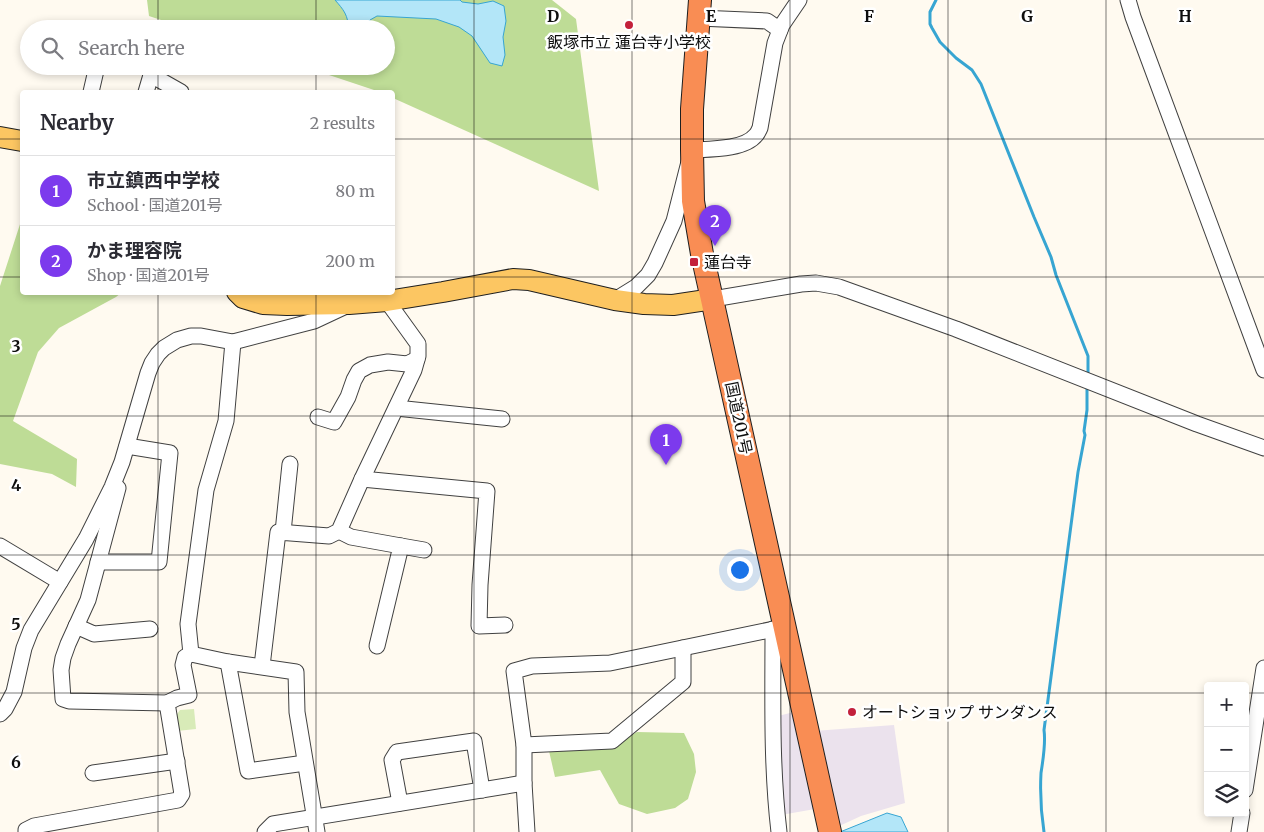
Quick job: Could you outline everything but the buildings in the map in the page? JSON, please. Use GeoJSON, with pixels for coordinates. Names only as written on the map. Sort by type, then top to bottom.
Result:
{"type":"FeatureCollection","features":[{"type":"Feature","properties":{"kind":"highway","name":"国道201号"},"geometry":{"type":"LineString","coordinates":[[700,9],[692,109],[693,201],[702,254],[713,299],[779,628],[830,832]]}},
{"type":"Feature","properties":{"kind":"main road"},"geometry":{"type":"LineString","coordinates":[[0,138],[20,141]]}},
{"type":"Feature","properties":{"kind":"main road"},"geometry":{"type":"LineString","coordinates":[[240,295],[243,298],[263,304],[285,299],[349,304],[387,301],[513,279],[529,280],[615,300],[644,304],[673,305],[713,299]]}},
{"type":"Feature","properties":{"kind":"street"},"geometry":{"type":"LineString","coordinates":[[615,300],[636,287],[648,275],[655,263],[674,221],[692,150],[722,149],[745,143],[756,136],[760,128],[775,43],[782,25],[799,0]]}},
{"type":"Feature","properties":{"kind":"street"},"geometry":{"type":"LineString","coordinates":[[1128,0],[1264,370]]}},
{"type":"Feature","properties":{"kind":"street"},"geometry":{"type":"LineString","coordinates":[[700,9],[766,21],[780,30]]}},
{"type":"Feature","properties":{"kind":"street"},"geometry":{"type":"LineString","coordinates":[[91,90],[95,75]]}},
{"type":"Feature","properties":{"kind":"street"},"geometry":{"type":"LineString","coordinates":[[147,90],[151,75]]}},
{"type":"Feature","properties":{"kind":"street"},"geometry":{"type":"LineString","coordinates":[[158,75],[178,90]]}},
{"type":"Feature","properties":{"kind":"street"},"geometry":{"type":"LineString","coordinates":[[713,299],[801,284],[816,283],[839,287],[956,329],[1197,424],[1264,448]]}},
{"type":"Feature","properties":{"kind":"street"},"geometry":{"type":"LineString","coordinates":[[262,666],[278,532],[328,536],[339,531],[414,370],[418,344],[387,301]]}},
{"type":"Feature","properties":{"kind":"street"},"geometry":{"type":"LineString","coordinates":[[2,710],[14,692],[24,648],[31,630],[86,540],[112,486],[122,462],[152,363],[164,348],[177,340],[191,336],[233,342],[314,321],[349,304]]}},
{"type":"Feature","properties":{"kind":"street"},"geometry":{"type":"LineString","coordinates":[[191,654],[189,615],[206,490],[226,421],[233,342]]}},
{"type":"Feature","properties":{"kind":"street"},"geometry":{"type":"LineString","coordinates":[[318,417],[334,422],[348,397],[359,371],[370,365],[388,362],[407,364],[417,359]]}},
{"type":"Feature","properties":{"kind":"street"},"geometry":{"type":"LineString","coordinates":[[396,408],[502,419]]}},
{"type":"Feature","properties":{"kind":"street"},"geometry":{"type":"LineString","coordinates":[[98,562],[159,562],[170,453],[127,446]]}},
{"type":"Feature","properties":{"kind":"street"},"geometry":{"type":"LineString","coordinates":[[122,462],[119,487],[88,600],[63,658],[61,670],[62,699],[69,701],[167,703],[189,695],[183,664],[185,657],[191,654],[228,662],[296,672],[297,712],[315,824]]}},
{"type":"Feature","properties":{"kind":"street"},"geometry":{"type":"LineString","coordinates":[[282,532],[290,464]]}},
{"type":"Feature","properties":{"kind":"street"},"geometry":{"type":"LineString","coordinates":[[362,479],[487,491],[479,626],[505,625]]}},
{"type":"Feature","properties":{"kind":"street"},"geometry":{"type":"LineString","coordinates":[[339,531],[351,537],[424,550]]}},
{"type":"Feature","properties":{"kind":"street"},"geometry":{"type":"LineString","coordinates":[[0,546],[60,582]]}},
{"type":"Feature","properties":{"kind":"street"},"geometry":{"type":"LineString","coordinates":[[377,646],[401,546]]}},
{"type":"Feature","properties":{"kind":"street"},"geometry":{"type":"LineString","coordinates":[[76,626],[94,634],[150,629]]}},
{"type":"Feature","properties":{"kind":"street"},"geometry":{"type":"LineString","coordinates":[[527,832],[524,745],[514,671],[532,666],[610,663],[779,628],[772,746],[779,832]]}},
{"type":"Feature","properties":{"kind":"street"},"geometry":{"type":"LineString","coordinates":[[524,745],[612,741],[684,682],[683,648]]}},
{"type":"Feature","properties":{"kind":"street"},"geometry":{"type":"LineString","coordinates":[[228,662],[248,771],[305,763]]}},
{"type":"Feature","properties":{"kind":"street"},"geometry":{"type":"LineString","coordinates":[[1248,772],[1264,668]]}},
{"type":"Feature","properties":{"kind":"street"},"geometry":{"type":"LineString","coordinates":[[26,832],[26,830],[34,826],[178,800],[182,794],[167,703]]}},
{"type":"Feature","properties":{"kind":"street"},"geometry":{"type":"LineString","coordinates":[[400,803],[392,760],[397,752],[474,741],[482,790]]}},
{"type":"Feature","properties":{"kind":"street"},"geometry":{"type":"LineString","coordinates":[[93,773],[177,761]]}},
{"type":"Feature","properties":{"kind":"street"},"geometry":{"type":"LineString","coordinates":[[265,832],[273,824],[315,824],[400,803],[524,782]]}},
{"type":"Feature","properties":{"kind":"street"},"geometry":{"type":"LineString","coordinates":[[1239,832],[1241,817]]}},
{"type":"Feature","properties":{"kind":"shaded area"},"geometry":{"type":"Polygon","coordinates":[[[794,712],[815,809],[781,815],[774,717],[794,712]]]}},
{"type":"Feature","properties":{"kind":"shaded area"},"geometry":{"type":"Polygon","coordinates":[[[894,725],[905,803],[861,816],[835,828],[814,731],[894,725]]]}},
{"type":"Feature","properties":{"kind":"green space"},"geometry":{"type":"Polygon","coordinates":[[[147,0],[552,0],[576,19],[599,191],[395,99],[395,90],[374,90],[329,75],[395,75],[395,20],[161,20],[149,16],[147,0]]]}},
{"type":"Feature","properties":{"kind":"green space"},"geometry":{"type":"Polygon","coordinates":[[[20,224],[20,295],[118,295],[59,328],[38,352],[13,421],[77,459],[76,487],[52,474],[0,464],[0,286],[20,224]]]}},
{"type":"Feature","properties":{"kind":"green space"},"geometry":{"type":"Polygon","coordinates":[[[194,709],[196,729],[177,731],[175,717],[180,710],[194,709]]]}},
{"type":"Feature","properties":{"kind":"green space"},"geometry":{"type":"Polygon","coordinates":[[[637,732],[684,733],[694,754],[696,772],[688,799],[675,808],[647,814],[619,804],[600,770],[555,777],[549,751],[611,747],[637,732]]]}},
{"type":"Feature","properties":{"kind":"water"},"geometry":{"type":"Polygon","coordinates":[[[335,0],[460,0],[462,2],[478,4],[493,1],[504,6],[506,21],[503,37],[505,55],[502,66],[490,63],[472,36],[459,27],[436,19],[377,16],[370,20],[348,20],[341,6],[335,0]]]}},
{"type":"Feature","properties":{"kind":"water"},"geometry":{"type":"Polygon","coordinates":[[[887,813],[901,817],[908,832],[840,832],[887,813]]]}},
{"type":"Feature","properties":{"kind":"waterway"},"geometry":{"type":"LineString","coordinates":[[936,0],[930,12],[930,24],[940,42],[956,58],[972,70],[981,84],[1051,257],[1056,275],[1088,356],[1088,375]]}},
{"type":"Feature","properties":{"kind":"waterway"},"geometry":{"type":"LineString","coordinates":[[1044,832],[1041,810],[1044,730],[1078,472],[1085,435],[1087,387]]}},
{"type":"Feature","properties":{"kind":"place","name":"飯塚市立 蓮台寺小学校"},"geometry":{"type":"Point","coordinates":[629,25]}},
{"type":"Feature","properties":{"kind":"place","name":"かま理容院"},"geometry":{"type":"Point","coordinates":[715,246]}},
{"type":"Feature","properties":{"kind":"place","name":"蓮台寺"},"geometry":{"type":"Point","coordinates":[694,262]}},
{"type":"Feature","properties":{"kind":"place","name":"市立鎮西中学校"},"geometry":{"type":"Point","coordinates":[666,465]}},
{"type":"Feature","properties":{"kind":"place","name":"オートショップ サンダンス"},"geometry":{"type":"Point","coordinates":[852,712]}}]}
